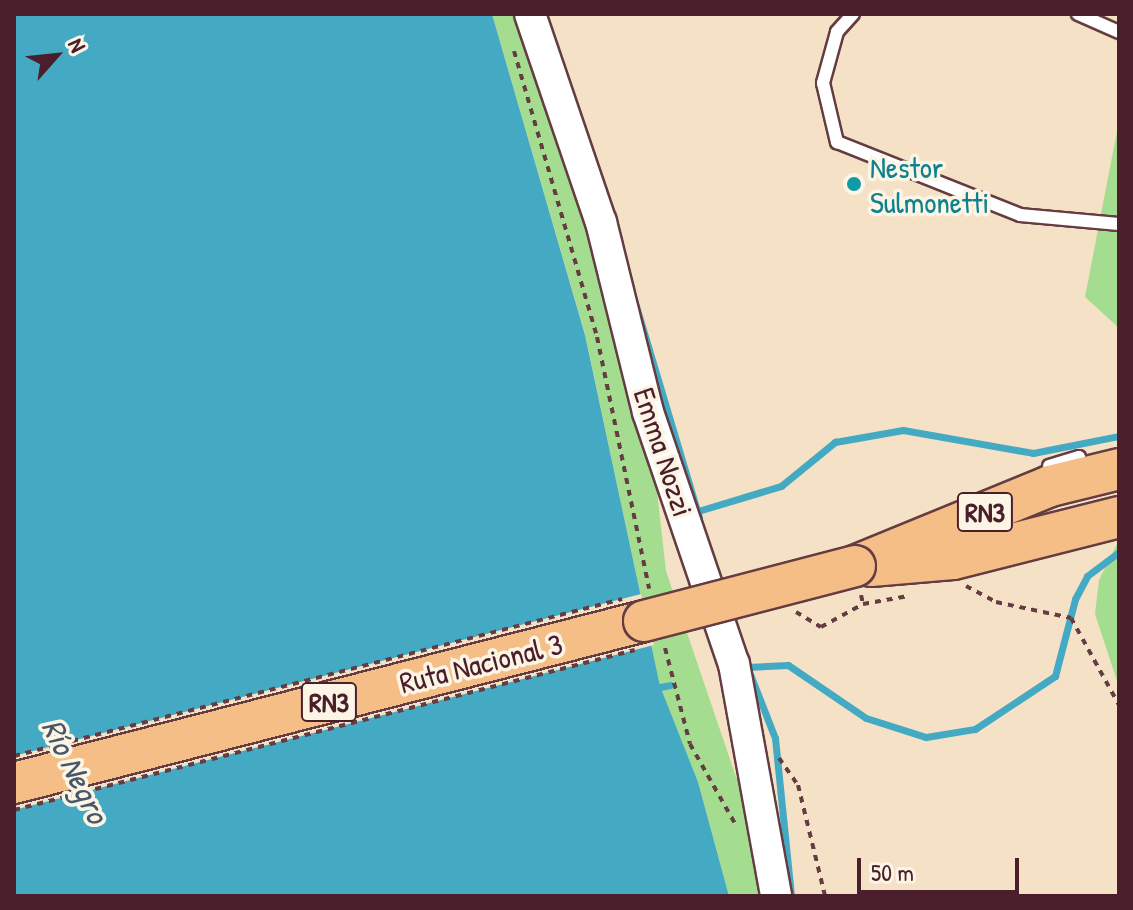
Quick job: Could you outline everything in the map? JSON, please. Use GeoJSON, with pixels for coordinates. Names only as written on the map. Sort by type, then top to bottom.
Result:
{"type":"FeatureCollection","features":[{"type":"Feature","properties":{"kind":"highway","name":"RN3"},"geometry":{"type":"LineString","coordinates":[[854,584],[1084,471]]}},
{"type":"Feature","properties":{"kind":"highway","name":"RN3"},"geometry":{"type":"LineString","coordinates":[[854,584],[1119,517]]}},
{"type":"Feature","properties":{"kind":"highway","name":"Ruta Nacional 3"},"geometry":{"type":"LineString","coordinates":[[14,783],[854,584]]}},
{"type":"Feature","properties":{"kind":"street","name":"Emma Nozzi"},"geometry":{"type":"LineString","coordinates":[[530,14],[601,222],[648,412],[753,736],[776,896]]}},
{"type":"Feature","properties":{"kind":"lane"},"geometry":{"type":"LineString","coordinates":[[853,14],[837,32],[823,83],[837,142],[1020,215],[1119,224]]}},
{"type":"Feature","properties":{"kind":"lane"},"geometry":{"type":"LineString","coordinates":[[1078,14],[1119,32]]}},
{"type":"Feature","properties":{"kind":"path"},"geometry":{"type":"LineString","coordinates":[[511,42],[597,337],[651,594]]}},
{"type":"Feature","properties":{"kind":"path"},"geometry":{"type":"LineString","coordinates":[[953,559],[979,596],[1047,608],[1080,625],[1119,705]]}},
{"type":"Feature","properties":{"kind":"path"},"geometry":{"type":"LineString","coordinates":[[14,756],[663,588]]}},
{"type":"Feature","properties":{"kind":"path"},"geometry":{"type":"LineString","coordinates":[[783,612],[799,608]]}},
{"type":"Feature","properties":{"kind":"path"},"geometry":{"type":"LineString","coordinates":[[676,639],[661,641],[690,744],[741,834]]}},
{"type":"Feature","properties":{"kind":"path"},"geometry":{"type":"LineString","coordinates":[[14,810],[645,647]]}},
{"type":"Feature","properties":{"kind":"path"},"geometry":{"type":"LineString","coordinates":[[753,736],[798,785],[825,896]]}},
{"type":"Feature","properties":{"kind":"green space"},"geometry":{"type":"Polygon","coordinates":[[[492,14],[527,14],[648,412],[666,571],[736,777],[755,796],[765,896],[729,896],[698,782],[660,687],[585,334],[492,14]]]}},
{"type":"Feature","properties":{"kind":"green space"},"geometry":{"type":"Polygon","coordinates":[[[1119,121],[1119,328],[1085,297],[1119,121]]]}},
{"type":"Feature","properties":{"kind":"green space"},"geometry":{"type":"Polygon","coordinates":[[[1119,540],[1119,687],[1095,614],[1099,580],[1119,540]]]}},
{"type":"Feature","properties":{"kind":"water","name":"Río Negro"},"geometry":{"type":"Polygon","coordinates":[[[14,14],[492,14],[585,335],[660,686],[698,782],[729,896],[14,896],[14,14]]]}},
{"type":"Feature","properties":{"kind":"pier"},"geometry":{"type":"Polygon","coordinates":[[[641,594],[654,645],[14,810],[14,756],[641,594]]]}},
{"type":"Feature","properties":{"kind":"waterway"},"geometry":{"type":"LineString","coordinates":[[633,296],[699,517]]}},
{"type":"Feature","properties":{"kind":"waterway"},"geometry":{"type":"LineString","coordinates":[[698,511],[781,486],[835,442],[903,430],[1033,453],[1119,436]]}},
{"type":"Feature","properties":{"kind":"waterway"},"geometry":{"type":"LineString","coordinates":[[747,667],[788,665],[866,718],[926,737],[975,729],[1055,676],[1075,599],[1087,576],[1119,552]]}},
{"type":"Feature","properties":{"kind":"waterway"},"geometry":{"type":"LineString","coordinates":[[750,674],[775,738],[791,896]]}},
{"type":"Feature","properties":{"kind":"waterway"},"geometry":{"type":"LineString","coordinates":[[660,687],[670,685]]}},
{"type":"Feature","properties":{"kind":"place","name":"Nestor Sulmonetti"},"geometry":{"type":"Point","coordinates":[854,184]}}]}
